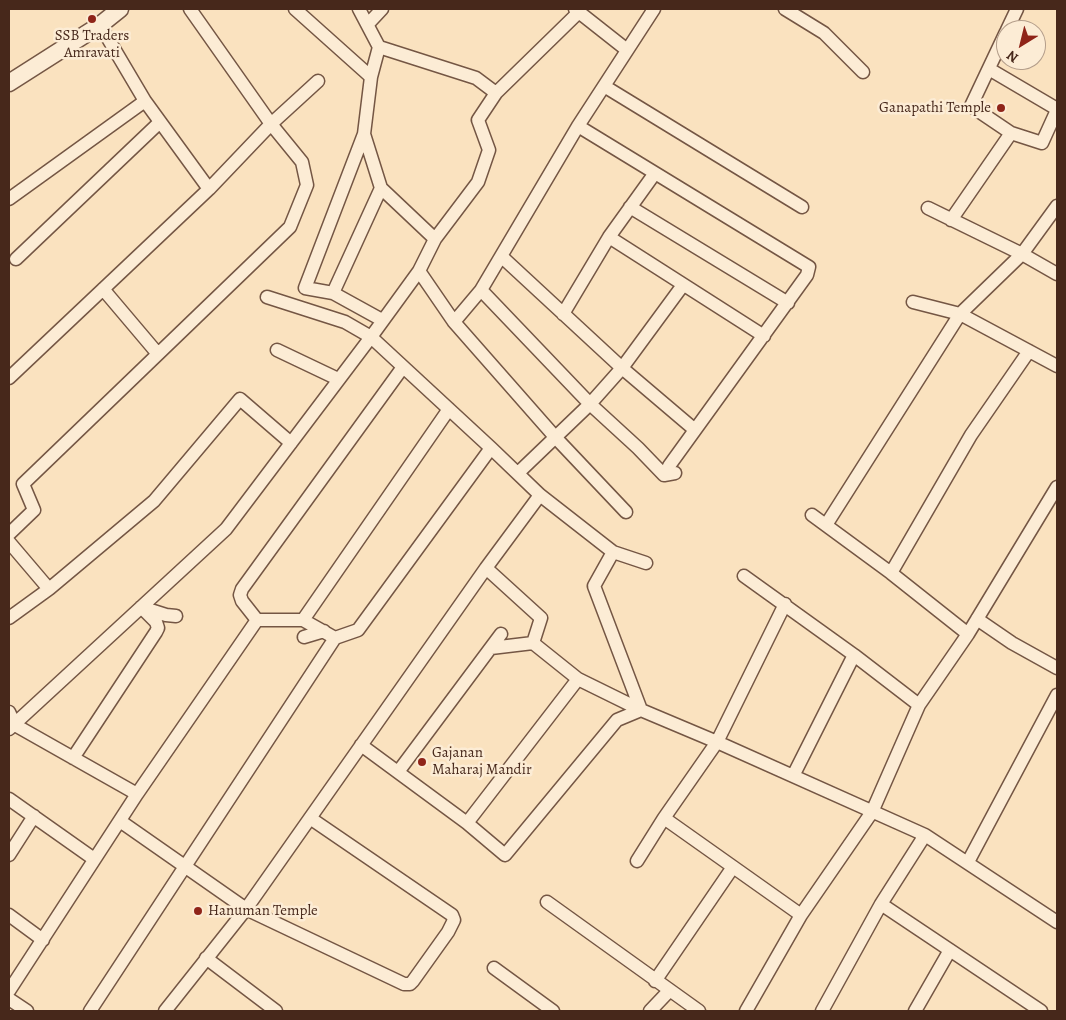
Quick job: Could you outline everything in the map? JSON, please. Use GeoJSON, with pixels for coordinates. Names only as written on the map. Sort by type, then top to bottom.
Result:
{"type":"FeatureCollection","features":[{"type":"Feature","properties":{"kind":"street"},"geometry":{"type":"LineString","coordinates":[[9,83],[100,25],[120,9]]}},
{"type":"Feature","properties":{"kind":"street"},"geometry":{"type":"LineString","coordinates":[[9,534],[34,510],[23,484],[290,227],[307,184],[302,162],[271,124],[190,9]]}},
{"type":"Feature","properties":{"kind":"street"},"geometry":{"type":"LineString","coordinates":[[295,9],[371,77]]}},
{"type":"Feature","properties":{"kind":"street"},"geometry":{"type":"LineString","coordinates":[[359,9],[379,47],[371,77],[364,134],[305,288],[333,293],[382,320]]}},
{"type":"Feature","properties":{"kind":"street"},"geometry":{"type":"LineString","coordinates":[[368,24],[382,9]]}},
{"type":"Feature","properties":{"kind":"street"},"geometry":{"type":"LineString","coordinates":[[454,322],[481,290],[578,126],[654,9]]}},
{"type":"Feature","properties":{"kind":"street"},"geometry":{"type":"LineString","coordinates":[[785,9],[824,32],[863,72]]}},
{"type":"Feature","properties":{"kind":"street"},"geometry":{"type":"LineString","coordinates":[[12,727],[226,529],[371,337],[419,270],[435,239],[478,182],[489,150],[478,120],[496,93],[577,10],[627,50]]}},
{"type":"Feature","properties":{"kind":"street"},"geometry":{"type":"LineString","coordinates":[[100,25],[144,101],[210,189]]}},
{"type":"Feature","properties":{"kind":"street"},"geometry":{"type":"LineString","coordinates":[[379,47],[476,78],[496,93]]}},
{"type":"Feature","properties":{"kind":"street"},"geometry":{"type":"LineString","coordinates":[[989,69],[1057,109],[1042,143],[1011,133],[972,106],[996,53]]}},
{"type":"Feature","properties":{"kind":"street"},"geometry":{"type":"LineString","coordinates":[[9,378],[210,189],[271,124],[318,81]]}},
{"type":"Feature","properties":{"kind":"street"},"geometry":{"type":"LineString","coordinates":[[604,86],[802,207]]}},
{"type":"Feature","properties":{"kind":"street"},"geometry":{"type":"LineString","coordinates":[[9,199],[144,101]]}},
{"type":"Feature","properties":{"kind":"street"},"geometry":{"type":"LineString","coordinates":[[16,259],[160,122]]}},
{"type":"Feature","properties":{"kind":"street"},"geometry":{"type":"LineString","coordinates":[[481,290],[590,404],[664,475],[672,470],[695,430],[807,275],[809,267],[578,126]]}},
{"type":"Feature","properties":{"kind":"street"},"geometry":{"type":"LineString","coordinates":[[951,220],[1011,133]]}},
{"type":"Feature","properties":{"kind":"street"},"geometry":{"type":"LineString","coordinates":[[364,134],[381,188],[435,239]]}},
{"type":"Feature","properties":{"kind":"street"},"geometry":{"type":"LineString","coordinates":[[563,314],[609,237],[655,173]]}},
{"type":"Feature","properties":{"kind":"street"},"geometry":{"type":"LineString","coordinates":[[333,293],[381,188]]}},
{"type":"Feature","properties":{"kind":"street"},"geometry":{"type":"LineString","coordinates":[[826,524],[960,314],[1022,254],[1057,206]]}},
{"type":"Feature","properties":{"kind":"street"},"geometry":{"type":"LineString","coordinates":[[630,207],[788,303]]}},
{"type":"Feature","properties":{"kind":"street"},"geometry":{"type":"LineString","coordinates":[[928,208],[1022,254],[1057,274]]}},
{"type":"Feature","properties":{"kind":"street"},"geometry":{"type":"LineString","coordinates":[[609,237],[764,336]]}},
{"type":"Feature","properties":{"kind":"street"},"geometry":{"type":"LineString","coordinates":[[501,256],[622,368],[695,430]]}},
{"type":"Feature","properties":{"kind":"street"},"geometry":{"type":"LineString","coordinates":[[419,270],[454,322],[556,438],[626,512]]}},
{"type":"Feature","properties":{"kind":"street"},"geometry":{"type":"LineString","coordinates":[[518,473],[590,404],[622,368],[684,285]]}},
{"type":"Feature","properties":{"kind":"street"},"geometry":{"type":"LineString","coordinates":[[103,289],[158,354]]}},
{"type":"Feature","properties":{"kind":"street"},"geometry":{"type":"LineString","coordinates":[[268,296],[345,322],[371,337],[540,495],[613,552],[646,563]]}},
{"type":"Feature","properties":{"kind":"street"},"geometry":{"type":"LineString","coordinates":[[913,302],[960,314],[1057,366]]}},
{"type":"Feature","properties":{"kind":"street"},"geometry":{"type":"LineString","coordinates":[[278,350],[338,379]]}},
{"type":"Feature","properties":{"kind":"street"},"geometry":{"type":"LineString","coordinates":[[891,573],[971,435],[1030,352]]}},
{"type":"Feature","properties":{"kind":"street"},"geometry":{"type":"LineString","coordinates":[[256,620],[242,601],[240,595],[242,589],[403,367]]}},
{"type":"Feature","properties":{"kind":"street"},"geometry":{"type":"LineString","coordinates":[[9,618],[48,589],[154,501],[240,399],[290,443]]}},
{"type":"Feature","properties":{"kind":"street"},"geometry":{"type":"LineString","coordinates":[[303,620],[449,410]]}},
{"type":"Feature","properties":{"kind":"street"},"geometry":{"type":"LineString","coordinates":[[90,1011],[335,638],[358,630],[491,448]]}},
{"type":"Feature","properties":{"kind":"street"},"geometry":{"type":"LineString","coordinates":[[746,1011],[801,915],[872,812],[919,704],[968,634],[1057,487]]}},
{"type":"Feature","properties":{"kind":"street"},"geometry":{"type":"LineString","coordinates":[[165,1011],[246,909],[486,568],[540,495]]}},
{"type":"Feature","properties":{"kind":"street"},"geometry":{"type":"LineString","coordinates":[[812,515],[891,573],[968,634]]}},
{"type":"Feature","properties":{"kind":"street"},"geometry":{"type":"LineString","coordinates":[[9,542],[48,589]]}},
{"type":"Feature","properties":{"kind":"street"},"geometry":{"type":"LineString","coordinates":[[613,552],[594,586],[651,714]]}},
{"type":"Feature","properties":{"kind":"street"},"geometry":{"type":"LineString","coordinates":[[486,568],[541,618],[533,643]]}},
{"type":"Feature","properties":{"kind":"street"},"geometry":{"type":"LineString","coordinates":[[744,576],[785,604],[919,704]]}},
{"type":"Feature","properties":{"kind":"street"},"geometry":{"type":"LineString","coordinates":[[637,861],[664,818],[717,742],[785,604]]}},
{"type":"Feature","properties":{"kind":"street"},"geometry":{"type":"LineString","coordinates":[[141,607],[166,615],[176,616]]}},
{"type":"Feature","properties":{"kind":"street"},"geometry":{"type":"LineString","coordinates":[[73,758],[158,628],[156,622],[141,607]]}},
{"type":"Feature","properties":{"kind":"street"},"geometry":{"type":"LineString","coordinates":[[977,619],[1012,643],[1057,668]]}},
{"type":"Feature","properties":{"kind":"street"},"geometry":{"type":"LineString","coordinates":[[256,620],[303,620],[335,638]]}},
{"type":"Feature","properties":{"kind":"street"},"geometry":{"type":"LineString","coordinates":[[9,991],[136,794],[256,620]]}},
{"type":"Feature","properties":{"kind":"street"},"geometry":{"type":"LineString","coordinates":[[304,637],[324,632]]}},
{"type":"Feature","properties":{"kind":"street"},"geometry":{"type":"LineString","coordinates":[[398,772],[502,634]]}},
{"type":"Feature","properties":{"kind":"street"},"geometry":{"type":"LineString","coordinates":[[491,648],[533,643],[578,679],[651,714],[925,835],[1056,918]]}},
{"type":"Feature","properties":{"kind":"street"},"geometry":{"type":"LineString","coordinates":[[793,776],[854,655]]}},
{"type":"Feature","properties":{"kind":"street"},"geometry":{"type":"LineString","coordinates":[[468,822],[578,679]]}},
{"type":"Feature","properties":{"kind":"street"},"geometry":{"type":"LineString","coordinates":[[968,862],[1057,695]]}},
{"type":"Feature","properties":{"kind":"street"},"geometry":{"type":"LineString","coordinates":[[9,712],[12,727]]}},
{"type":"Feature","properties":{"kind":"street"},"geometry":{"type":"LineString","coordinates":[[361,745],[468,822],[505,855],[617,720],[651,714]]}},
{"type":"Feature","properties":{"kind":"street"},"geometry":{"type":"LineString","coordinates":[[12,727],[73,758],[136,794]]}},
{"type":"Feature","properties":{"kind":"street"},"geometry":{"type":"LineString","coordinates":[[9,799],[94,859]]}},
{"type":"Feature","properties":{"kind":"street"},"geometry":{"type":"LineString","coordinates":[[9,855],[34,816]]}},
{"type":"Feature","properties":{"kind":"street"},"geometry":{"type":"LineString","coordinates":[[120,821],[246,909],[404,984],[410,984],[452,926],[454,920],[452,915],[310,818]]}},
{"type":"Feature","properties":{"kind":"street"},"geometry":{"type":"LineString","coordinates":[[664,818],[801,915]]}},
{"type":"Feature","properties":{"kind":"street"},"geometry":{"type":"LineString","coordinates":[[822,1011],[881,904],[925,835]]}},
{"type":"Feature","properties":{"kind":"street"},"geometry":{"type":"LineString","coordinates":[[656,981],[733,867]]}},
{"type":"Feature","properties":{"kind":"street"},"geometry":{"type":"LineString","coordinates":[[547,902],[699,1011]]}},
{"type":"Feature","properties":{"kind":"street"},"geometry":{"type":"LineString","coordinates":[[881,904],[1037,1010]]}},
{"type":"Feature","properties":{"kind":"street"},"geometry":{"type":"LineString","coordinates":[[9,915],[43,940]]}},
{"type":"Feature","properties":{"kind":"street"},"geometry":{"type":"LineString","coordinates":[[914,1011],[950,950]]}},
{"type":"Feature","properties":{"kind":"street"},"geometry":{"type":"LineString","coordinates":[[206,958],[276,1011]]}},
{"type":"Feature","properties":{"kind":"street"},"geometry":{"type":"LineString","coordinates":[[494,968],[553,1011]]}},
{"type":"Feature","properties":{"kind":"street"},"geometry":{"type":"LineString","coordinates":[[650,1011],[669,991]]}},
{"type":"Feature","properties":{"kind":"street"},"geometry":{"type":"LineString","coordinates":[[9,999],[27,1011]]}},
{"type":"Feature","properties":{"kind":"place","name":"SSB Traders Amravati"},"geometry":{"type":"Point","coordinates":[92,19]}},
{"type":"Feature","properties":{"kind":"place","name":"Ganapathi Temple"},"geometry":{"type":"Point","coordinates":[1001,108]}},
{"type":"Feature","properties":{"kind":"place","name":"Gajanan Maharaj Mandir"},"geometry":{"type":"Point","coordinates":[422,762]}},
{"type":"Feature","properties":{"kind":"place","name":"Hanuman Temple"},"geometry":{"type":"Point","coordinates":[198,911]}}]}
